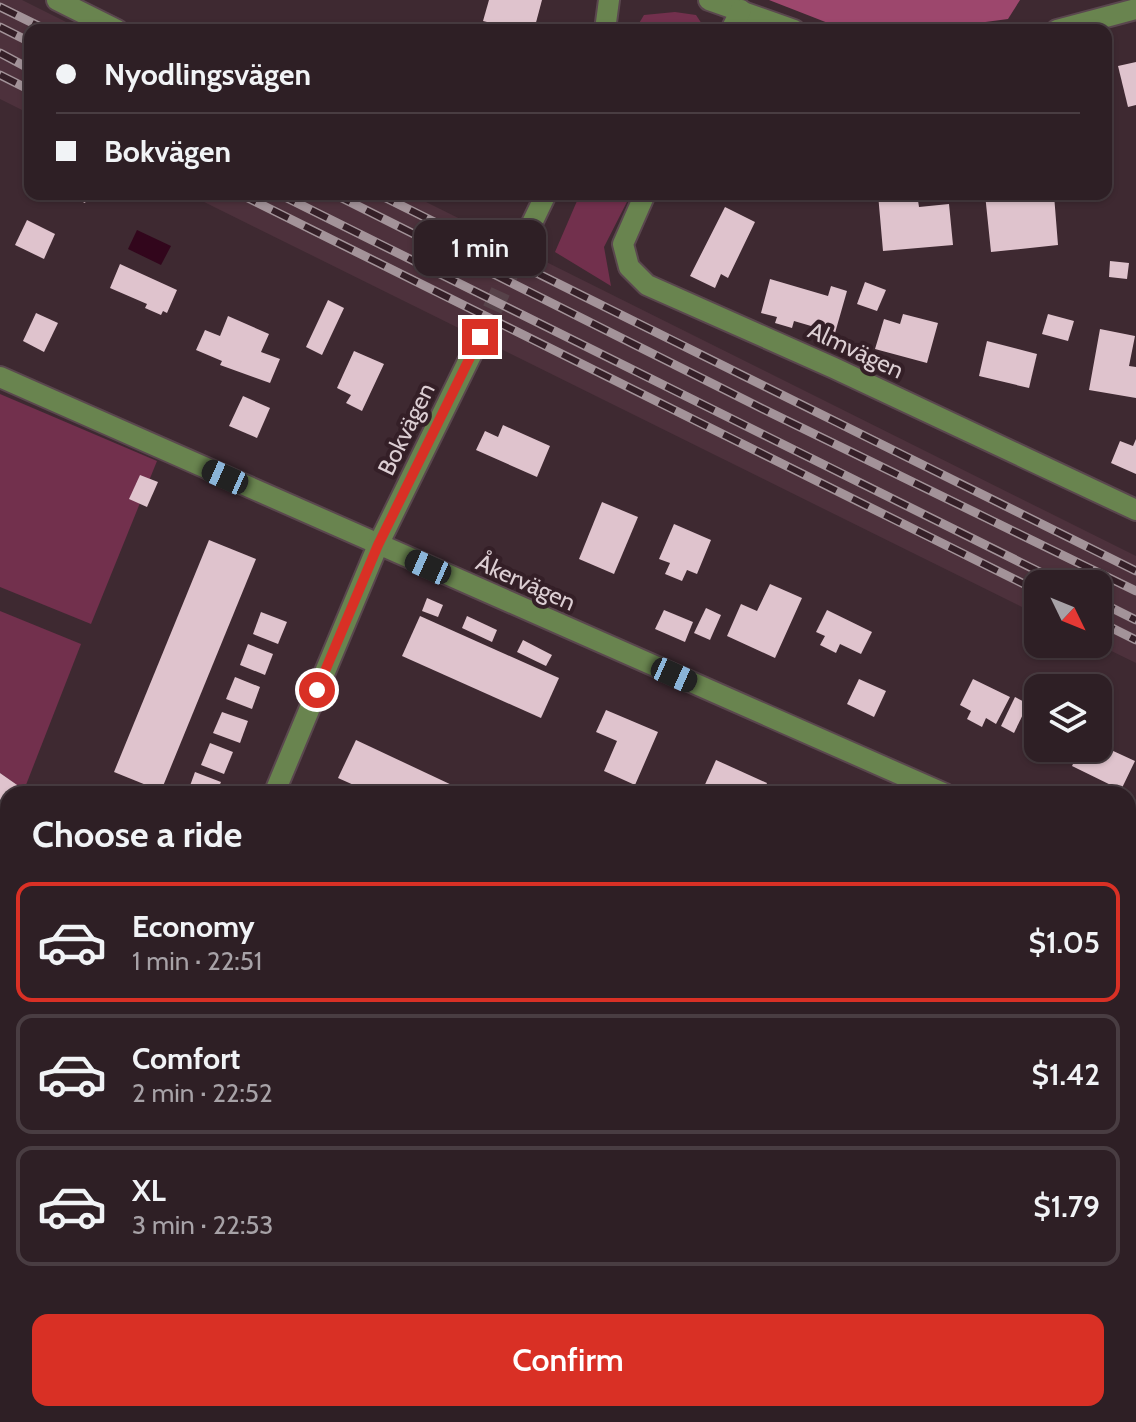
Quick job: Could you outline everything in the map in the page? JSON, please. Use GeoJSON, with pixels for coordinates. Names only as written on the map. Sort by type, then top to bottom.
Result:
{"type":"FeatureCollection","features":[{"type":"Feature","properties":{"kind":"street"},"geometry":{"type":"LineString","coordinates":[[57,0],[105,24]]}},
{"type":"Feature","properties":{"kind":"street"},"geometry":{"type":"LineString","coordinates":[[606,24],[609,0]]}},
{"type":"Feature","properties":{"kind":"street"},"geometry":{"type":"LineString","coordinates":[[709,0],[778,24]]}},
{"type":"Feature","properties":{"kind":"street"},"geometry":{"type":"LineString","coordinates":[[1080,24],[1136,9]]}},
{"type":"Feature","properties":{"kind":"street"},"geometry":{"type":"LineString","coordinates":[[734,24],[741,10]]}},
{"type":"Feature","properties":{"kind":"street"},"geometry":{"type":"LineString","coordinates":[[521,246],[543,200]]}},
{"type":"Feature","properties":{"kind":"street","name":"Almvägen"},"geometry":{"type":"LineString","coordinates":[[642,200],[623,244],[629,267],[647,285],[834,368],[1136,510]]}},
{"type":"Feature","properties":{"kind":"street","name":"Bokvägen"},"geometry":{"type":"LineString","coordinates":[[277,786],[378,545],[480,337]]}},
{"type":"Feature","properties":{"kind":"street","name":"Åkervägen"},"geometry":{"type":"LineString","coordinates":[[0,377],[927,786]]}},
{"type":"Feature","properties":{"kind":"shaded area"},"geometry":{"type":"Polygon","coordinates":[[[0,0],[22,0],[70,24],[24,24],[24,111],[0,99],[0,0]]]}},
{"type":"Feature","properties":{"kind":"shaded area"},"geometry":{"type":"Polygon","coordinates":[[[769,0],[1020,0],[1008,19],[970,24],[831,24],[769,0]]]}},
{"type":"Feature","properties":{"kind":"shaded area"},"geometry":{"type":"Polygon","coordinates":[[[675,12],[696,15],[702,24],[639,24],[644,15],[675,12]]]}},
{"type":"Feature","properties":{"kind":"shaded area"},"geometry":{"type":"Polygon","coordinates":[[[200,200],[422,200],[1136,556],[1136,663],[1112,651],[1112,570],[1024,570],[1024,608],[200,200]]]}},
{"type":"Feature","properties":{"kind":"shaded area"},"geometry":{"type":"Polygon","coordinates":[[[577,200],[628,200],[604,247],[611,286],[555,252],[577,200]]]}},
{"type":"Feature","properties":{"kind":"shaded area"},"geometry":{"type":"Polygon","coordinates":[[[137,230],[171,246],[161,265],[128,249],[137,230]]]}},
{"type":"Feature","properties":{"kind":"shaded area"},"geometry":{"type":"Polygon","coordinates":[[[0,394],[157,461],[91,624],[0,587],[0,394]]]}},
{"type":"Feature","properties":{"kind":"shaded area"},"geometry":{"type":"Polygon","coordinates":[[[0,611],[81,644],[26,786],[18,786],[0,773],[0,611]]]}},
{"type":"Feature","properties":{"kind":"building"},"geometry":{"type":"Polygon","coordinates":[[[489,0],[542,0],[536,24],[483,21],[489,0]]]}},
{"type":"Feature","properties":{"kind":"building"},"geometry":{"type":"Polygon","coordinates":[[[1136,62],[1136,105],[1128,107],[1118,66],[1136,62]]]}},
{"type":"Feature","properties":{"kind":"building"},"geometry":{"type":"Polygon","coordinates":[[[879,200],[918,200],[919,207],[949,204],[953,245],[883,251],[879,200]]]}},
{"type":"Feature","properties":{"kind":"building"},"geometry":{"type":"Polygon","coordinates":[[[986,200],[1054,200],[1058,245],[991,252],[986,200]]]}},
{"type":"Feature","properties":{"kind":"building"},"geometry":{"type":"Polygon","coordinates":[[[725,207],[755,222],[728,278],[721,274],[715,288],[690,276],[725,207]]]}},
{"type":"Feature","properties":{"kind":"building"},"geometry":{"type":"Polygon","coordinates":[[[27,220],[55,234],[44,259],[15,245],[27,220]]]}},
{"type":"Feature","properties":{"kind":"building"},"geometry":{"type":"Polygon","coordinates":[[[1110,261],[1129,263],[1127,279],[1109,277],[1110,261]]]}},
{"type":"Feature","properties":{"kind":"building"},"geometry":{"type":"Polygon","coordinates":[[[120,264],[177,290],[167,313],[163,311],[161,315],[145,308],[147,304],[110,288],[120,264]]]}},
{"type":"Feature","properties":{"kind":"building"},"geometry":{"type":"Polygon","coordinates":[[[770,279],[828,296],[831,286],[847,291],[835,333],[794,321],[792,328],[775,323],[777,317],[761,313],[770,279]]]}},
{"type":"Feature","properties":{"kind":"building"},"geometry":{"type":"Polygon","coordinates":[[[865,282],[886,290],[877,311],[857,304],[865,282]]]}},
{"type":"Feature","properties":{"kind":"building"},"geometry":{"type":"Polygon","coordinates":[[[328,300],[344,308],[322,355],[306,347],[328,300]]]}},
{"type":"Feature","properties":{"kind":"building"},"geometry":{"type":"Polygon","coordinates":[[[36,313],[58,323],[44,352],[23,341],[36,313]]]}},
{"type":"Feature","properties":{"kind":"building"},"geometry":{"type":"Polygon","coordinates":[[[903,314],[938,323],[927,363],[875,349],[884,319],[900,324],[903,314]]]}},
{"type":"Feature","properties":{"kind":"building"},"geometry":{"type":"Polygon","coordinates":[[[1048,314],[1074,321],[1068,341],[1042,334],[1048,314]]]}},
{"type":"Feature","properties":{"kind":"building"},"geometry":{"type":"Polygon","coordinates":[[[228,316],[269,334],[261,352],[280,359],[270,383],[220,365],[222,361],[196,350],[205,330],[220,336],[228,316]]]}},
{"type":"Feature","properties":{"kind":"building"},"geometry":{"type":"Polygon","coordinates":[[[1100,329],[1135,336],[1129,366],[1136,367],[1136,398],[1089,390],[1100,329]]]}},
{"type":"Feature","properties":{"kind":"building"},"geometry":{"type":"Polygon","coordinates":[[[987,341],[1037,354],[1029,388],[979,376],[987,341]]]}},
{"type":"Feature","properties":{"kind":"building"},"geometry":{"type":"Polygon","coordinates":[[[354,351],[384,364],[362,411],[346,403],[351,395],[337,388],[354,351]]]}},
{"type":"Feature","properties":{"kind":"building"},"geometry":{"type":"Polygon","coordinates":[[[243,396],[270,408],[257,438],[229,426],[243,396]]]}},
{"type":"Feature","properties":{"kind":"building"},"geometry":{"type":"Polygon","coordinates":[[[503,425],[550,446],[537,477],[476,450],[485,431],[498,437],[503,425]]]}},
{"type":"Feature","properties":{"kind":"building"},"geometry":{"type":"Polygon","coordinates":[[[1136,439],[1136,474],[1111,463],[1120,441],[1133,446],[1136,439]]]}},
{"type":"Feature","properties":{"kind":"building"},"geometry":{"type":"Polygon","coordinates":[[[140,475],[158,482],[147,507],[129,499],[140,475]]]}},
{"type":"Feature","properties":{"kind":"building"},"geometry":{"type":"Polygon","coordinates":[[[602,502],[638,517],[614,574],[579,559],[602,502]]]}},
{"type":"Feature","properties":{"kind":"building"},"geometry":{"type":"Polygon","coordinates":[[[674,524],[711,540],[697,574],[687,570],[682,581],[665,574],[670,563],[659,559],[674,524]]]}},
{"type":"Feature","properties":{"kind":"building"},"geometry":{"type":"Polygon","coordinates":[[[209,540],[256,559],[163,786],[149,786],[114,772],[209,540]]]}},
{"type":"Feature","properties":{"kind":"building"},"geometry":{"type":"Polygon","coordinates":[[[770,584],[802,598],[775,658],[727,636],[741,604],[757,611],[770,584]]]}},
{"type":"Feature","properties":{"kind":"building"},"geometry":{"type":"Polygon","coordinates":[[[427,598],[443,605],[438,617],[422,611],[427,598]]]}},
{"type":"Feature","properties":{"kind":"building"},"geometry":{"type":"Polygon","coordinates":[[[706,608],[721,615],[710,640],[694,633],[706,608]]]}},
{"type":"Feature","properties":{"kind":"building"},"geometry":{"type":"Polygon","coordinates":[[[664,610],[693,622],[685,642],[655,629],[664,610]]]}},
{"type":"Feature","properties":{"kind":"building"},"geometry":{"type":"Polygon","coordinates":[[[827,610],[872,632],[861,654],[840,644],[836,653],[820,645],[825,636],[816,632],[827,610]]]}},
{"type":"Feature","properties":{"kind":"building"},"geometry":{"type":"Polygon","coordinates":[[[261,612],[287,622],[278,644],[253,634],[261,612]]]}},
{"type":"Feature","properties":{"kind":"building"},"geometry":{"type":"Polygon","coordinates":[[[420,616],[559,678],[541,718],[402,656],[420,616]]]}},
{"type":"Feature","properties":{"kind":"building"},"geometry":{"type":"Polygon","coordinates":[[[467,616],[497,630],[492,642],[462,628],[467,616]]]}},
{"type":"Feature","properties":{"kind":"building"},"geometry":{"type":"Polygon","coordinates":[[[523,640],[552,655],[546,666],[517,652],[523,640]]]}},
{"type":"Feature","properties":{"kind":"building"},"geometry":{"type":"Polygon","coordinates":[[[248,644],[273,654],[265,675],[240,665],[248,644]]]}},
{"type":"Feature","properties":{"kind":"building"},"geometry":{"type":"Polygon","coordinates":[[[235,677],[260,687],[252,709],[226,699],[235,677]]]}},
{"type":"Feature","properties":{"kind":"building"},"geometry":{"type":"Polygon","coordinates":[[[859,679],[886,691],[874,717],[847,704],[859,679]]]}},
{"type":"Feature","properties":{"kind":"building"},"geometry":{"type":"Polygon","coordinates":[[[973,679],[1010,697],[996,724],[986,718],[982,727],[967,719],[971,711],[960,705],[973,679]]]}},
{"type":"Feature","properties":{"kind":"building"},"geometry":{"type":"Polygon","coordinates":[[[1015,697],[1024,702],[1024,712],[1014,733],[1001,726],[1015,697]]]}},
{"type":"Feature","properties":{"kind":"building"},"geometry":{"type":"Polygon","coordinates":[[[606,710],[658,732],[635,785],[604,771],[617,741],[596,732],[606,710]]]}},
{"type":"Feature","properties":{"kind":"building"},"geometry":{"type":"Polygon","coordinates":[[[222,712],[248,721],[240,743],[213,733],[222,712]]]}},
{"type":"Feature","properties":{"kind":"building"},"geometry":{"type":"Polygon","coordinates":[[[356,740],[454,786],[356,786],[338,778],[356,740]]]}},
{"type":"Feature","properties":{"kind":"building"},"geometry":{"type":"Polygon","coordinates":[[[210,743],[233,752],[224,774],[201,765],[210,743]]]}},
{"type":"Feature","properties":{"kind":"building"},"geometry":{"type":"Polygon","coordinates":[[[1112,750],[1135,761],[1123,786],[1113,786],[1072,766],[1074,762],[1112,762],[1112,750]]]}},
{"type":"Feature","properties":{"kind":"building"},"geometry":{"type":"Polygon","coordinates":[[[716,760],[767,783],[766,786],[704,786],[716,760]]]}},
{"type":"Feature","properties":{"kind":"building"},"geometry":{"type":"Polygon","coordinates":[[[195,772],[221,782],[219,786],[190,786],[195,772]]]}},
{"type":"Feature","properties":{"kind":"building"},"geometry":{"type":"Polygon","coordinates":[[[0,773],[19,786],[0,786],[0,773]]]}},
{"type":"Feature","properties":{"kind":"tunnel"},"geometry":{"type":"LineString","coordinates":[[480,337],[521,246]]}},
{"type":"Feature","properties":{"kind":"railway"},"geometry":{"type":"LineString","coordinates":[[0,7],[35,24]]}},
{"type":"Feature","properties":{"kind":"railway"},"geometry":{"type":"LineString","coordinates":[[0,27],[24,39]]}},
{"type":"Feature","properties":{"kind":"railway"},"geometry":{"type":"LineString","coordinates":[[0,53],[24,66]]}},
{"type":"Feature","properties":{"kind":"railway"},"geometry":{"type":"LineString","coordinates":[[0,75],[24,87]]}},
{"type":"Feature","properties":{"kind":"railway"},"geometry":{"type":"LineString","coordinates":[[252,200],[1024,584]]}},
{"type":"Feature","properties":{"kind":"railway"},"geometry":{"type":"LineString","coordinates":[[291,200],[1036,570]]}},
{"type":"Feature","properties":{"kind":"railway"},"geometry":{"type":"LineString","coordinates":[[346,200],[1136,591]]}},
{"type":"Feature","properties":{"kind":"railway"},"geometry":{"type":"LineString","coordinates":[[390,200],[1136,571]]}},
{"type":"Feature","properties":{"kind":"railway"},"geometry":{"type":"LineString","coordinates":[[1112,608],[1136,620]]}},
{"type":"Feature","properties":{"kind":"railway"},"geometry":{"type":"LineString","coordinates":[[1112,628],[1136,640]]}},
{"type":"Feature","properties":{"kind":"route"},"geometry":{"type":"LineString","coordinates":[[317,690],[378,545],[480,337]]}}]}
